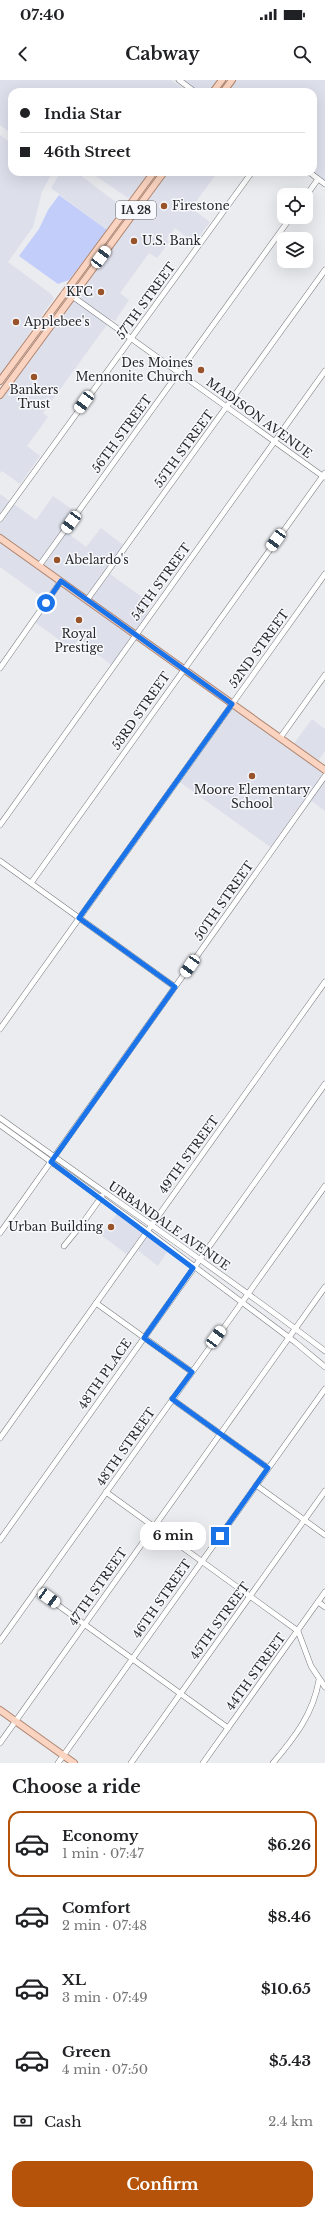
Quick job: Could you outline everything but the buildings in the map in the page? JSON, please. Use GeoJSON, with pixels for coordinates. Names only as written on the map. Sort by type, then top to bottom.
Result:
{"type":"FeatureCollection","features":[{"type":"Feature","properties":{"kind":"main road","name":"IA 28"},"geometry":{"type":"LineString","coordinates":[[0,381],[151,176]]}},
{"type":"Feature","properties":{"kind":"main road","name":"IA 28"},"geometry":{"type":"LineString","coordinates":[[0,395],[161,176]]}},
{"type":"Feature","properties":{"kind":"main road"},"geometry":{"type":"LineString","coordinates":[[0,538],[325,770]]}},
{"type":"Feature","properties":{"kind":"main road"},"geometry":{"type":"LineString","coordinates":[[0,1710],[74,1763]]}},
{"type":"Feature","properties":{"kind":"street"},"geometry":{"type":"LineString","coordinates":[[179,80],[190,88]]}},
{"type":"Feature","properties":{"kind":"street","name":"57TH STREET"},"geometry":{"type":"LineString","coordinates":[[0,519],[249,176]]}},
{"type":"Feature","properties":{"kind":"street"},"geometry":{"type":"LineString","coordinates":[[314,176],[325,184]]}},
{"type":"Feature","properties":{"kind":"street"},"geometry":{"type":"LineString","coordinates":[[312,188],[318,179]]}},
{"type":"Feature","properties":{"kind":"street","name":"56TH STREET"},"geometry":{"type":"LineString","coordinates":[[39,566],[286,224]]}},
{"type":"Feature","properties":{"kind":"street","name":"55TH STREET"},"geometry":{"type":"LineString","coordinates":[[87,600],[325,270]]}},
{"type":"Feature","properties":{"kind":"street","name":"MADISON AVENUE"},"geometry":{"type":"LineString","coordinates":[[64,293],[72,296],[274,442],[324,476]]}},
{"type":"Feature","properties":{"kind":"street","name":"54TH STREET"},"geometry":{"type":"LineString","coordinates":[[0,825],[325,372]]}},
{"type":"Feature","properties":{"kind":"street","name":"53RD STREET"},"geometry":{"type":"LineString","coordinates":[[31,883],[183,669],[324,476]]}},
{"type":"Feature","properties":{"kind":"street","name":"52ND STREET"},"geometry":{"type":"LineString","coordinates":[[0,1029],[325,574]]}},
{"type":"Feature","properties":{"kind":"street"},"geometry":{"type":"LineString","coordinates":[[0,668],[61,581]]}},
{"type":"Feature","properties":{"kind":"street"},"geometry":{"type":"LineString","coordinates":[[280,738],[325,675]]}},
{"type":"Feature","properties":{"kind":"street","name":"50TH STREET"},"geometry":{"type":"LineString","coordinates":[[0,1234],[325,776]]}},
{"type":"Feature","properties":{"kind":"street"},"geometry":{"type":"LineString","coordinates":[[0,860],[175,987]]}},
{"type":"Feature","properties":{"kind":"street","name":"49TH STREET"},"geometry":{"type":"LineString","coordinates":[[0,1438],[146,1231],[325,982]]}},
{"type":"Feature","properties":{"kind":"street","name":"48TH PLACE"},"geometry":{"type":"LineString","coordinates":[[0,1540],[325,1084]]}},
{"type":"Feature","properties":{"kind":"street","name":"URBANDALE AVENUE"},"geometry":{"type":"LineString","coordinates":[[0,1118],[102,1195],[193,1268],[289,1338],[325,1367]]}},
{"type":"Feature","properties":{"kind":"street","name":"URBANDALE AVENUE"},"geometry":{"type":"LineString","coordinates":[[0,1125],[53,1159]]}},
{"type":"Feature","properties":{"kind":"street","name":"48TH STREET"},"geometry":{"type":"LineString","coordinates":[[0,1641],[325,1186]]}},
{"type":"Feature","properties":{"kind":"street"},"geometry":{"type":"LineString","coordinates":[[64,1246],[82,1224],[102,1195]]}},
{"type":"Feature","properties":{"kind":"street","name":"URBANDALE AVENUE"},"geometry":{"type":"LineString","coordinates":[[102,1195],[151,1224],[325,1351]]}},
{"type":"Feature","properties":{"kind":"street","name":"47TH STREET"},"geometry":{"type":"LineString","coordinates":[[0,1743],[325,1287]]}},
{"type":"Feature","properties":{"kind":"street"},"geometry":{"type":"LineString","coordinates":[[96,1303],[192,1372]]}},
{"type":"Feature","properties":{"kind":"street","name":"46TH STREET"},"geometry":{"type":"LineString","coordinates":[[58,1763],[325,1389]]}},
{"type":"Feature","properties":{"kind":"street"},"geometry":{"type":"LineString","coordinates":[[172,1399],[268,1468]]}},
{"type":"Feature","properties":{"kind":"street"},"geometry":{"type":"LineString","coordinates":[[256,1485],[325,1535]]}},
{"type":"Feature","properties":{"kind":"street","name":"45TH STREET"},"geometry":{"type":"LineString","coordinates":[[130,1763],[325,1491]]}},
{"type":"Feature","properties":{"kind":"street"},"geometry":{"type":"LineString","coordinates":[[106,1492],[298,1631],[304,1651],[319,1680],[325,1687]]}},
{"type":"Feature","properties":{"kind":"street"},"geometry":{"type":"LineString","coordinates":[[37,1590],[228,1728]]}},
{"type":"Feature","properties":{"kind":"street","name":"44TH STREET"},"geometry":{"type":"LineString","coordinates":[[203,1763],[325,1592]]}},
{"type":"Feature","properties":{"kind":"street"},"geometry":{"type":"LineString","coordinates":[[318,1602],[325,1608]]}},
{"type":"Feature","properties":{"kind":"street"},"geometry":{"type":"LineString","coordinates":[[273,1763],[305,1722],[315,1700],[319,1680]]}},
{"type":"Feature","properties":{"kind":"shaded area"},"geometry":{"type":"Polygon","coordinates":[[[0,80],[171,80],[182,88],[8,88],[8,131],[0,125],[0,80]]]}},
{"type":"Feature","properties":{"kind":"shaded area"},"geometry":{"type":"Polygon","coordinates":[[[179,80],[222,80],[216,88],[190,88],[179,80]]]}},
{"type":"Feature","properties":{"kind":"shaded area"},"geometry":{"type":"Polygon","coordinates":[[[232,80],[325,80],[325,184],[317,176],[317,88],[226,88],[232,80]]]}},
{"type":"Feature","properties":{"kind":"shaded area"},"geometry":{"type":"Polygon","coordinates":[[[0,135],[8,141],[8,176],[50,176],[42,192],[33,227],[8,262],[51,294],[54,298],[0,375],[0,135]]]}},
{"type":"Feature","properties":{"kind":"shaded area"},"geometry":{"type":"Polygon","coordinates":[[[58,176],[81,176],[121,206],[121,211],[107,230],[51,188],[58,176]]]}},
{"type":"Feature","properties":{"kind":"shaded area"},"geometry":{"type":"Polygon","coordinates":[[[96,176],[146,176],[132,197],[128,198],[96,176]]]}},
{"type":"Feature","properties":{"kind":"shaded area"},"geometry":{"type":"Polygon","coordinates":[[[161,176],[215,176],[191,208],[210,222],[194,243],[175,228],[167,239],[169,242],[157,258],[149,253],[120,293],[129,300],[115,321],[111,319],[43,413],[48,417],[27,446],[40,456],[20,484],[2,471],[0,473],[0,395],[161,176]]]}},
{"type":"Feature","properties":{"kind":"shaded area"},"geometry":{"type":"Polygon","coordinates":[[[59,195],[107,230],[69,280],[58,284],[19,256],[39,229],[48,210],[59,195]]]}},
{"type":"Feature","properties":{"kind":"shaded area"},"geometry":{"type":"Polygon","coordinates":[[[0,494],[36,520],[53,496],[73,510],[61,528],[86,547],[101,528],[122,544],[120,554],[107,572],[152,604],[136,635],[113,666],[78,640],[72,649],[33,621],[47,601],[0,567],[0,494]]]}},
{"type":"Feature","properties":{"kind":"shaded area","name":"Moore Elementary School"},"geometry":{"type":"Polygon","coordinates":[[[232,704],[292,746],[312,719],[325,729],[325,751],[316,764],[325,770],[325,811],[309,799],[273,849],[177,780],[232,704]]]}},
{"type":"Feature","properties":{"kind":"shaded area"},"geometry":{"type":"Polygon","coordinates":[[[119,1211],[169,1249],[158,1266],[135,1248],[129,1256],[101,1235],[119,1211]]]}},
{"type":"Feature","properties":{"kind":"place","name":"Firestone"},"geometry":{"type":"Point","coordinates":[164,206]}},
{"type":"Feature","properties":{"kind":"place","name":"U.S. Bank"},"geometry":{"type":"Point","coordinates":[134,241]}},
{"type":"Feature","properties":{"kind":"place","name":"KFC"},"geometry":{"type":"Point","coordinates":[101,292]}},
{"type":"Feature","properties":{"kind":"place","name":"Applebee's"},"geometry":{"type":"Point","coordinates":[16,322]}},
{"type":"Feature","properties":{"kind":"place","name":"Des Moines Mennonite Church"},"geometry":{"type":"Point","coordinates":[201,370]}},
{"type":"Feature","properties":{"kind":"place","name":"Bankers Trust"},"geometry":{"type":"Point","coordinates":[34,377]}},
{"type":"Feature","properties":{"kind":"place","name":"Abelardo's"},"geometry":{"type":"Point","coordinates":[57,560]}},
{"type":"Feature","properties":{"kind":"place","name":"Royal Prestige"},"geometry":{"type":"Point","coordinates":[79,620]}},
{"type":"Feature","properties":{"kind":"place","name":"Moore Elementary School"},"geometry":{"type":"Point","coordinates":[252,776]}},
{"type":"Feature","properties":{"kind":"place","name":"Urban Building"},"geometry":{"type":"Point","coordinates":[111,1227]}},
{"type":"Feature","properties":{"kind":"route"},"geometry":{"type":"LineString","coordinates":[[46,603],[61,581],[232,704],[79,918],[175,987],[51,1162],[146,1231],[193,1268],[144,1338],[192,1372],[172,1399],[268,1468],[220,1536]]}}]}
